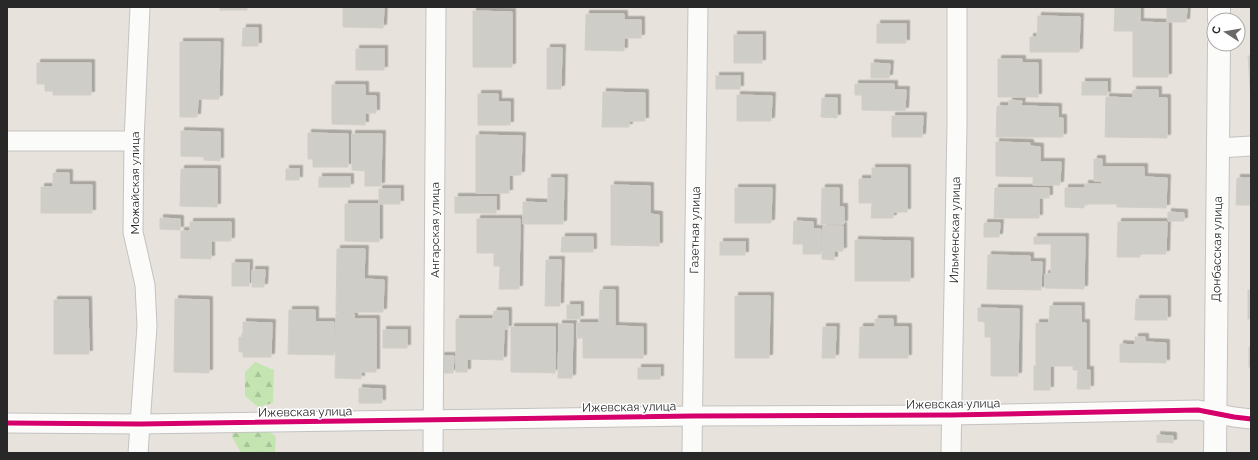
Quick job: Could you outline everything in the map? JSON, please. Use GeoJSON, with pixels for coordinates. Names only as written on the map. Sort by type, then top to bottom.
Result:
{"type":"FeatureCollection","features":[{"type":"Feature","properties":{"kind":"street","name":"Можайская улица"},"geometry":{"type":"LineString","coordinates":[[138,453],[147,326],[145,285],[133,232],[134,140],[140,7]]}},
{"type":"Feature","properties":{"kind":"street","name":"Ангарская улица"},"geometry":{"type":"LineString","coordinates":[[433,453],[436,7]]}},
{"type":"Feature","properties":{"kind":"street","name":"Газетная улица"},"geometry":{"type":"LineString","coordinates":[[692,453],[698,7]]}},
{"type":"Feature","properties":{"kind":"street","name":"Ильменская улица"},"geometry":{"type":"LineString","coordinates":[[951,453],[957,7]]}},
{"type":"Feature","properties":{"kind":"street","name":"Донбасская улица"},"geometry":{"type":"LineString","coordinates":[[1215,453],[1219,52]]}},
{"type":"Feature","properties":{"kind":"street"},"geometry":{"type":"LineString","coordinates":[[7,141],[134,140]]}},
{"type":"Feature","properties":{"kind":"street"},"geometry":{"type":"LineString","coordinates":[[1218,148],[1251,146]]}},
{"type":"Feature","properties":{"kind":"street","name":"Ижевская улица"},"geometry":{"type":"LineString","coordinates":[[7,423],[140,424],[692,416],[951,415],[1198,410],[1234,417],[1251,418]]}},
{"type":"Feature","properties":{"kind":"green space"},"geometry":{"type":"Polygon","coordinates":[[[255,362],[274,370],[273,403],[258,407],[245,396],[245,372],[255,362]]]}},
{"type":"Feature","properties":{"kind":"green space"},"geometry":{"type":"Polygon","coordinates":[[[252,416],[276,437],[275,453],[241,453],[232,437],[234,419],[252,416]]]}},
{"type":"Feature","properties":{"kind":"building"},"geometry":{"type":"Polygon","coordinates":[[[220,7],[247,7],[247,10],[220,10],[220,7]]]}},
{"type":"Feature","properties":{"kind":"building"},"geometry":{"type":"Polygon","coordinates":[[[343,7],[384,7],[383,28],[343,27],[343,7]]]}},
{"type":"Feature","properties":{"kind":"building"},"geometry":{"type":"Polygon","coordinates":[[[1115,7],[1140,7],[1140,22],[1168,23],[1168,77],[1133,77],[1133,31],[1114,31],[1115,7]]]}},
{"type":"Feature","properties":{"kind":"building"},"geometry":{"type":"Polygon","coordinates":[[[1167,7],[1187,7],[1186,22],[1167,22],[1167,7]]]}},
{"type":"Feature","properties":{"kind":"building"},"geometry":{"type":"Polygon","coordinates":[[[473,11],[512,12],[512,67],[473,67],[473,11]]]}},
{"type":"Feature","properties":{"kind":"building"},"geometry":{"type":"Polygon","coordinates":[[[586,14],[624,14],[624,20],[641,20],[641,38],[624,38],[624,51],[585,50],[586,14]]]}},
{"type":"Feature","properties":{"kind":"building"},"geometry":{"type":"Polygon","coordinates":[[[1038,16],[1080,17],[1079,52],[1030,52],[1030,37],[1037,37],[1038,16]]]}},
{"type":"Feature","properties":{"kind":"building"},"geometry":{"type":"Polygon","coordinates":[[[877,24],[906,24],[906,43],[877,43],[877,24]]]}},
{"type":"Feature","properties":{"kind":"building"},"geometry":{"type":"Polygon","coordinates":[[[243,28],[258,28],[258,46],[242,46],[243,28]]]}},
{"type":"Feature","properties":{"kind":"building"},"geometry":{"type":"Polygon","coordinates":[[[734,35],[762,35],[762,63],[734,63],[734,35]]]}},
{"type":"Feature","properties":{"kind":"building"},"geometry":{"type":"Polygon","coordinates":[[[180,42],[220,42],[219,99],[198,99],[197,117],[180,117],[180,42]]]}},
{"type":"Feature","properties":{"kind":"building"},"geometry":{"type":"Polygon","coordinates":[[[547,48],[562,48],[561,89],[547,89],[547,48]]]}},
{"type":"Feature","properties":{"kind":"building"},"geometry":{"type":"Polygon","coordinates":[[[356,49],[384,49],[384,70],[356,70],[356,49]]]}},
{"type":"Feature","properties":{"kind":"building"},"geometry":{"type":"Polygon","coordinates":[[[1248,56],[1251,56],[1251,102],[1248,56]]]}},
{"type":"Feature","properties":{"kind":"building"},"geometry":{"type":"Polygon","coordinates":[[[998,59],[1022,59],[1022,63],[1038,63],[1038,97],[998,97],[998,59]]]}},
{"type":"Feature","properties":{"kind":"building"},"geometry":{"type":"Polygon","coordinates":[[[37,63],[91,63],[91,95],[53,95],[53,91],[45,91],[45,84],[37,84],[37,63]]]}},
{"type":"Feature","properties":{"kind":"building"},"geometry":{"type":"Polygon","coordinates":[[[871,63],[890,64],[889,78],[871,78],[871,63]]]}},
{"type":"Feature","properties":{"kind":"building"},"geometry":{"type":"Polygon","coordinates":[[[716,76],[740,76],[740,89],[716,89],[716,76]]]}},
{"type":"Feature","properties":{"kind":"building"},"geometry":{"type":"Polygon","coordinates":[[[1082,82],[1107,82],[1107,95],[1082,95],[1082,82]]]}},
{"type":"Feature","properties":{"kind":"building"},"geometry":{"type":"Polygon","coordinates":[[[855,84],[894,84],[894,90],[906,90],[905,111],[862,110],[862,95],[855,95],[855,84]]]}},
{"type":"Feature","properties":{"kind":"building"},"geometry":{"type":"Polygon","coordinates":[[[332,85],[365,85],[365,96],[376,96],[376,113],[365,113],[365,125],[332,124],[332,85]]]}},
{"type":"Feature","properties":{"kind":"building"},"geometry":{"type":"Polygon","coordinates":[[[1133,90],[1158,90],[1158,98],[1167,98],[1167,138],[1105,137],[1106,97],[1133,98],[1133,90]]]}},
{"type":"Feature","properties":{"kind":"building"},"geometry":{"type":"Polygon","coordinates":[[[603,92],[645,93],[645,121],[629,121],[629,127],[602,127],[603,92]]]}},
{"type":"Feature","properties":{"kind":"building"},"geometry":{"type":"Polygon","coordinates":[[[478,94],[498,94],[498,102],[510,102],[510,125],[478,125],[478,94]]]}},
{"type":"Feature","properties":{"kind":"building"},"geometry":{"type":"Polygon","coordinates":[[[737,95],[772,96],[771,121],[737,121],[737,95]]]}},
{"type":"Feature","properties":{"kind":"building"},"geometry":{"type":"Polygon","coordinates":[[[822,98],[837,98],[837,118],[821,117],[822,98]]]}},
{"type":"Feature","properties":{"kind":"building"},"geometry":{"type":"Polygon","coordinates":[[[1009,100],[1022,101],[1021,106],[1058,107],[1058,118],[1063,118],[1063,137],[996,137],[997,106],[1009,106],[1009,100]]]}},
{"type":"Feature","properties":{"kind":"building"},"geometry":{"type":"Polygon","coordinates":[[[892,116],[923,116],[922,137],[892,137],[892,116]]]}},
{"type":"Feature","properties":{"kind":"building"},"geometry":{"type":"Polygon","coordinates":[[[181,131],[220,132],[220,161],[204,160],[204,157],[181,156],[181,131]]]}},
{"type":"Feature","properties":{"kind":"building"},"geometry":{"type":"Polygon","coordinates":[[[308,133],[348,134],[348,167],[313,167],[313,159],[308,159],[308,133]]]}},
{"type":"Feature","properties":{"kind":"building"},"geometry":{"type":"Polygon","coordinates":[[[352,134],[382,134],[381,186],[365,186],[365,171],[352,170],[352,134]]]}},
{"type":"Feature","properties":{"kind":"building"},"geometry":{"type":"Polygon","coordinates":[[[476,135],[522,136],[521,175],[509,175],[509,193],[476,193],[476,135]]]}},
{"type":"Feature","properties":{"kind":"building"},"geometry":{"type":"Polygon","coordinates":[[[996,142],[1030,143],[1030,146],[1040,147],[1040,162],[1061,162],[1060,185],[1033,185],[1033,177],[996,176],[996,142]]]}},
{"type":"Feature","properties":{"kind":"building"},"geometry":{"type":"Polygon","coordinates":[[[1094,159],[1102,159],[1102,167],[1144,167],[1144,177],[1167,178],[1166,208],[1117,207],[1117,204],[1085,204],[1085,184],[1102,184],[1102,181],[1094,181],[1094,159]]]}},
{"type":"Feature","properties":{"kind":"building"},"geometry":{"type":"Polygon","coordinates":[[[872,168],[907,168],[907,212],[893,212],[893,218],[871,218],[872,203],[859,203],[859,179],[872,179],[872,168]]]}},
{"type":"Feature","properties":{"kind":"building"},"geometry":{"type":"Polygon","coordinates":[[[181,169],[217,169],[217,207],[180,206],[181,169]]]}},
{"type":"Feature","properties":{"kind":"building"},"geometry":{"type":"Polygon","coordinates":[[[286,169],[299,169],[299,180],[286,180],[286,169]]]}},
{"type":"Feature","properties":{"kind":"building"},"geometry":{"type":"Polygon","coordinates":[[[53,173],[69,173],[69,185],[92,185],[92,213],[41,213],[41,187],[53,187],[53,173]]]}},
{"type":"Feature","properties":{"kind":"building"},"geometry":{"type":"Polygon","coordinates":[[[319,177],[350,177],[350,187],[319,187],[319,177]]]}},
{"type":"Feature","properties":{"kind":"building"},"geometry":{"type":"Polygon","coordinates":[[[548,178],[564,178],[563,224],[523,224],[523,202],[548,203],[548,178]]]}},
{"type":"Feature","properties":{"kind":"building"},"geometry":{"type":"Polygon","coordinates":[[[1237,178],[1251,178],[1251,205],[1236,205],[1237,178]]]}},
{"type":"Feature","properties":{"kind":"building"},"geometry":{"type":"Polygon","coordinates":[[[611,185],[650,186],[650,214],[659,215],[659,246],[611,245],[611,185]]]}},
{"type":"Feature","properties":{"kind":"building"},"geometry":{"type":"Polygon","coordinates":[[[735,188],[772,188],[771,223],[735,223],[735,188]]]}},
{"type":"Feature","properties":{"kind":"building"},"geometry":{"type":"Polygon","coordinates":[[[822,188],[839,188],[839,207],[844,207],[844,224],[821,224],[822,188]]]}},
{"type":"Feature","properties":{"kind":"building"},"geometry":{"type":"Polygon","coordinates":[[[995,188],[1049,188],[1049,198],[1039,198],[1039,218],[994,218],[995,188]]]}},
{"type":"Feature","properties":{"kind":"building"},"geometry":{"type":"Polygon","coordinates":[[[1065,188],[1084,188],[1084,208],[1065,207],[1065,188]]]}},
{"type":"Feature","properties":{"kind":"building"},"geometry":{"type":"Polygon","coordinates":[[[379,189],[400,189],[400,204],[379,204],[379,189]]]}},
{"type":"Feature","properties":{"kind":"building"},"geometry":{"type":"Polygon","coordinates":[[[455,197],[496,197],[496,213],[455,213],[455,197]]]}},
{"type":"Feature","properties":{"kind":"building"},"geometry":{"type":"Polygon","coordinates":[[[345,204],[379,204],[379,242],[345,241],[345,204]]]}},
{"type":"Feature","properties":{"kind":"building"},"geometry":{"type":"Polygon","coordinates":[[[1168,212],[1184,213],[1184,221],[1168,221],[1168,212]]]}},
{"type":"Feature","properties":{"kind":"building"},"geometry":{"type":"Polygon","coordinates":[[[160,218],[180,219],[180,230],[160,229],[160,218]]]}},
{"type":"Feature","properties":{"kind":"building"},"geometry":{"type":"Polygon","coordinates":[[[477,219],[520,219],[519,289],[499,289],[500,266],[494,266],[494,253],[477,253],[477,219]]]}},
{"type":"Feature","properties":{"kind":"building"},"geometry":{"type":"Polygon","coordinates":[[[794,221],[813,222],[813,229],[821,229],[821,254],[803,254],[803,244],[793,244],[794,221]]]}},
{"type":"Feature","properties":{"kind":"building"},"geometry":{"type":"Polygon","coordinates":[[[190,222],[231,222],[231,241],[211,241],[211,259],[181,258],[181,231],[190,231],[190,222]]]}},
{"type":"Feature","properties":{"kind":"building"},"geometry":{"type":"Polygon","coordinates":[[[1118,222],[1167,222],[1166,254],[1140,254],[1140,257],[1117,257],[1118,222]]]}},
{"type":"Feature","properties":{"kind":"building"},"geometry":{"type":"Polygon","coordinates":[[[984,223],[1000,223],[999,237],[984,237],[984,223]]]}},
{"type":"Feature","properties":{"kind":"building"},"geometry":{"type":"Polygon","coordinates":[[[823,226],[843,226],[843,251],[834,251],[834,260],[822,259],[823,226]]]}},
{"type":"Feature","properties":{"kind":"building"},"geometry":{"type":"Polygon","coordinates":[[[562,237],[593,237],[593,252],[561,252],[562,237]]]}},
{"type":"Feature","properties":{"kind":"building"},"geometry":{"type":"Polygon","coordinates":[[[1034,237],[1085,237],[1084,289],[1045,288],[1045,274],[1051,274],[1051,244],[1034,244],[1034,237]]]}},
{"type":"Feature","properties":{"kind":"building"},"geometry":{"type":"Polygon","coordinates":[[[855,240],[910,241],[910,281],[855,281],[855,240]]]}},
{"type":"Feature","properties":{"kind":"building"},"geometry":{"type":"Polygon","coordinates":[[[720,242],[745,242],[745,255],[720,255],[720,242]]]}},
{"type":"Feature","properties":{"kind":"building"},"geometry":{"type":"Polygon","coordinates":[[[337,249],[365,249],[364,279],[384,280],[383,312],[336,312],[337,249]]]}},
{"type":"Feature","properties":{"kind":"building"},"geometry":{"type":"Polygon","coordinates":[[[988,255],[1030,256],[1030,262],[1042,262],[1041,290],[987,289],[988,255]]]}},
{"type":"Feature","properties":{"kind":"building"},"geometry":{"type":"Polygon","coordinates":[[[546,260],[561,260],[560,306],[545,306],[546,260]]]}},
{"type":"Feature","properties":{"kind":"building"},"geometry":{"type":"Polygon","coordinates":[[[232,263],[249,263],[249,286],[232,286],[232,263]]]}},
{"type":"Feature","properties":{"kind":"building"},"geometry":{"type":"Polygon","coordinates":[[[252,270],[265,270],[264,287],[252,287],[252,270]]]}},
{"type":"Feature","properties":{"kind":"building"},"geometry":{"type":"Polygon","coordinates":[[[600,290],[615,290],[615,326],[643,327],[643,358],[583,358],[583,338],[577,338],[577,323],[599,323],[600,290]]]}},
{"type":"Feature","properties":{"kind":"building"},"geometry":{"type":"Polygon","coordinates":[[[1248,290],[1251,290],[1251,319],[1248,319],[1248,290]]]}},
{"type":"Feature","properties":{"kind":"building"},"geometry":{"type":"Polygon","coordinates":[[[735,296],[770,296],[769,358],[735,358],[735,296]]]}},
{"type":"Feature","properties":{"kind":"building"},"geometry":{"type":"Polygon","coordinates":[[[175,299],[209,300],[209,373],[174,372],[175,299]]]}},
{"type":"Feature","properties":{"kind":"building"},"geometry":{"type":"Polygon","coordinates":[[[1136,299],[1167,299],[1167,320],[1135,320],[1136,299]]]}},
{"type":"Feature","properties":{"kind":"building"},"geometry":{"type":"Polygon","coordinates":[[[54,300],[88,300],[89,354],[54,354],[54,300]]]}},
{"type":"Feature","properties":{"kind":"building"},"geometry":{"type":"Polygon","coordinates":[[[567,305],[580,305],[580,319],[567,319],[567,305]]]}},
{"type":"Feature","properties":{"kind":"building"},"geometry":{"type":"Polygon","coordinates":[[[1050,306],[1081,306],[1081,323],[1086,323],[1086,370],[1090,370],[1090,389],[1077,389],[1078,370],[1073,370],[1073,366],[1050,366],[1050,390],[1034,390],[1034,366],[1036,366],[1036,323],[1049,323],[1050,306]]]}},
{"type":"Feature","properties":{"kind":"building"},"geometry":{"type":"Polygon","coordinates":[[[978,308],[1019,309],[1018,376],[991,376],[991,337],[985,337],[985,322],[978,321],[978,308]]]}},
{"type":"Feature","properties":{"kind":"building"},"geometry":{"type":"Polygon","coordinates":[[[289,310],[315,310],[315,322],[334,322],[334,355],[288,354],[289,310]]]}},
{"type":"Feature","properties":{"kind":"building"},"geometry":{"type":"Polygon","coordinates":[[[494,311],[508,311],[508,329],[504,329],[503,360],[467,359],[467,372],[456,372],[456,319],[493,319],[494,311]]]}},
{"type":"Feature","properties":{"kind":"building"},"geometry":{"type":"Polygon","coordinates":[[[336,313],[354,313],[354,319],[376,319],[376,372],[361,372],[361,379],[335,378],[336,313]]]}},
{"type":"Feature","properties":{"kind":"building"},"geometry":{"type":"Polygon","coordinates":[[[875,319],[893,319],[893,327],[908,327],[908,358],[859,358],[860,327],[875,327],[875,319]]]}},
{"type":"Feature","properties":{"kind":"building"},"geometry":{"type":"Polygon","coordinates":[[[243,322],[272,323],[271,357],[243,357],[243,352],[239,352],[239,337],[243,337],[243,322]]]}},
{"type":"Feature","properties":{"kind":"building"},"geometry":{"type":"Polygon","coordinates":[[[559,324],[573,324],[572,378],[558,378],[559,324]]]}},
{"type":"Feature","properties":{"kind":"building"},"geometry":{"type":"Polygon","coordinates":[[[511,327],[555,327],[555,373],[511,372],[511,327]]]}},
{"type":"Feature","properties":{"kind":"building"},"geometry":{"type":"Polygon","coordinates":[[[823,327],[836,327],[835,358],[822,358],[823,327]]]}},
{"type":"Feature","properties":{"kind":"building"},"geometry":{"type":"Polygon","coordinates":[[[383,330],[407,330],[407,348],[383,348],[383,330]]]}},
{"type":"Feature","properties":{"kind":"building"},"geometry":{"type":"Polygon","coordinates":[[[1135,337],[1145,337],[1145,342],[1166,343],[1166,363],[1120,362],[1120,344],[1135,345],[1135,337]]]}},
{"type":"Feature","properties":{"kind":"building"},"geometry":{"type":"Polygon","coordinates":[[[1249,347],[1251,347],[1251,367],[1249,367],[1249,347]]]}},
{"type":"Feature","properties":{"kind":"building"},"geometry":{"type":"Polygon","coordinates":[[[441,356],[454,356],[453,373],[440,373],[441,356]]]}},
{"type":"Feature","properties":{"kind":"building"},"geometry":{"type":"Polygon","coordinates":[[[638,368],[660,368],[660,379],[638,379],[638,368]]]}},
{"type":"Feature","properties":{"kind":"building"},"geometry":{"type":"Polygon","coordinates":[[[359,388],[382,389],[382,403],[359,403],[359,388]]]}},
{"type":"Feature","properties":{"kind":"building"},"geometry":{"type":"Polygon","coordinates":[[[1157,435],[1173,436],[1173,443],[1157,442],[1157,435]]]}},
{"type":"Feature","properties":{"kind":"cycle path"},"geometry":{"type":"LineString","coordinates":[[7,423],[140,424],[692,416],[951,415],[1198,410],[1251,419]]}}]}
